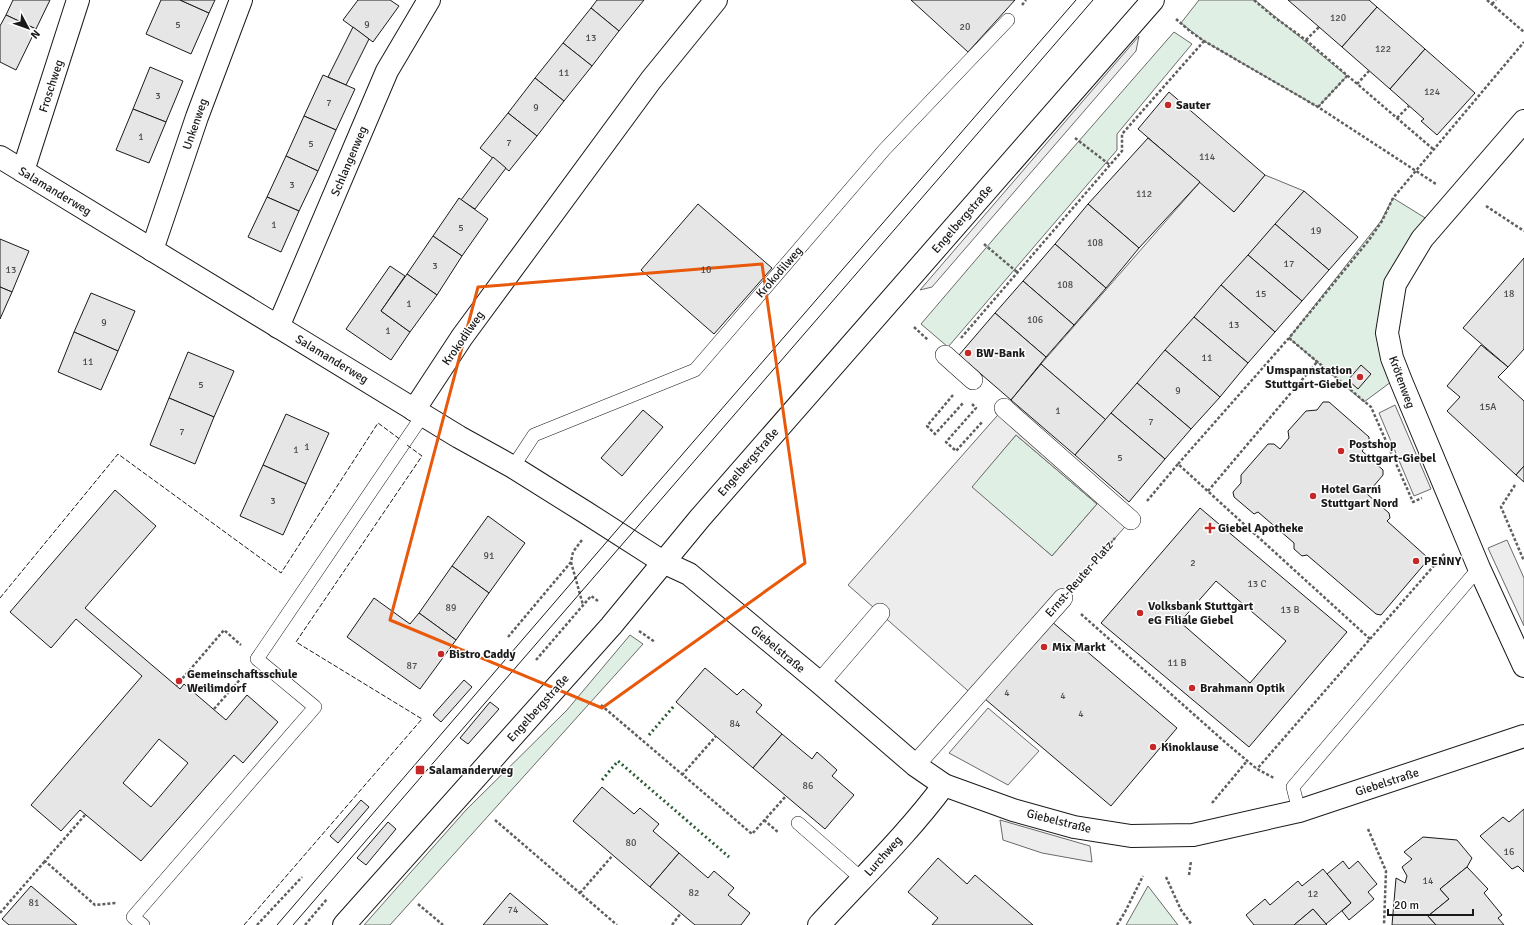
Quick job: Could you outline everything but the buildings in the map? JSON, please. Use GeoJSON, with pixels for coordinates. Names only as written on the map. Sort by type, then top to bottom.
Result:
{"type":"FeatureCollection","features":[{"type":"Feature","properties":{"kind":"street","name":"Froschweg"},"geometry":{"type":"LineString","coordinates":[[23,171],[78,0]]}},
{"type":"Feature","properties":{"kind":"street","name":"Unkenweg"},"geometry":{"type":"LineString","coordinates":[[152,250],[197,117],[241,0]]}},
{"type":"Feature","properties":{"kind":"street","name":"Schlangenweg"},"geometry":{"type":"LineString","coordinates":[[278,327],[387,71],[429,0]]}},
{"type":"Feature","properties":{"kind":"street","name":"Krokodilweg"},"geometry":{"type":"LineString","coordinates":[[418,412],[462,337],[646,86],[716,0]]}},
{"type":"Feature","properties":{"kind":"street","name":"Engelbergstraße"},"geometry":{"type":"LineString","coordinates":[[344,925],[611,626],[705,512],[1153,0]]}},
{"type":"Feature","properties":{"kind":"street","name":"Krötenweg"},"geometry":{"type":"LineString","coordinates":[[1524,121],[1422,239],[1395,284],[1387,333],[1392,358],[1401,381],[1479,568],[1524,666]]}},
{"type":"Feature","properties":{"kind":"street","name":"Salamanderweg"},"geometry":{"type":"LineString","coordinates":[[0,157],[418,412],[513,467],[663,562]]}},
{"type":"Feature","properties":{"kind":"street"},"geometry":{"type":"LineString","coordinates":[[945,356],[971,378]]}},
{"type":"Feature","properties":{"kind":"street"},"geometry":{"type":"LineString","coordinates":[[1004,408],[1131,520]]}},
{"type":"Feature","properties":{"kind":"street","name":"Giebelstraße"},"geometry":{"type":"LineString","coordinates":[[663,562],[689,574],[820,683],[915,765],[944,784],[1013,810],[1074,827],[1130,836],[1193,835],[1299,812],[1524,736]]}},
{"type":"Feature","properties":{"kind":"street","name":"Ernst-Reuter-Platz"},"geometry":{"type":"LineString","coordinates":[[915,765],[1063,598]]}},
{"type":"Feature","properties":{"kind":"street"},"geometry":{"type":"LineString","coordinates":[[820,683],[880,613]]}},
{"type":"Feature","properties":{"kind":"street","name":"Lurchweg"},"geometry":{"type":"LineString","coordinates":[[819,925],[930,804],[944,784]]}},
{"type":"Feature","properties":{"kind":"lane","name":"Krokodilweg"},"geometry":{"type":"LineString","coordinates":[[513,467],[534,435],[695,370],[884,150],[1008,20]]}},
{"type":"Feature","properties":{"kind":"lane"},"geometry":{"type":"LineString","coordinates":[[138,921],[315,707],[258,659],[418,412]]}},
{"type":"Feature","properties":{"kind":"lane"},"geometry":{"type":"LineString","coordinates":[[1299,812],[1293,787],[1479,568]]}},
{"type":"Feature","properties":{"kind":"lane"},"geometry":{"type":"LineString","coordinates":[[798,823],[862,879]]}},
{"type":"Feature","properties":{"kind":"path"},"geometry":{"type":"LineString","coordinates":[[1254,0],[1274,17],[1306,40],[1432,149]]}},
{"type":"Feature","properties":{"kind":"path"},"geometry":{"type":"LineString","coordinates":[[1487,0],[1524,32]]}},
{"type":"Feature","properties":{"kind":"path"},"geometry":{"type":"LineString","coordinates":[[1492,4],[1496,0]]}},
{"type":"Feature","properties":{"kind":"path"},"geometry":{"type":"LineString","coordinates":[[1176,19],[1204,41],[1318,107],[1458,198],[1487,206],[1524,231]]}},
{"type":"Feature","properties":{"kind":"path"},"geometry":{"type":"LineString","coordinates":[[1306,40],[1319,27]]}},
{"type":"Feature","properties":{"kind":"path"},"geometry":{"type":"LineString","coordinates":[[945,356],[1122,151],[1122,134],[1204,41]]}},
{"type":"Feature","properties":{"kind":"path","name":"Ernst-Reuter-Platz"},"geometry":{"type":"LineString","coordinates":[[1063,598],[1289,338],[1369,240],[1382,221],[1393,198],[1432,149],[1524,42]]}},
{"type":"Feature","properties":{"kind":"path"},"geometry":{"type":"LineString","coordinates":[[1357,84],[1369,71]]}},
{"type":"Feature","properties":{"kind":"path"},"geometry":{"type":"LineString","coordinates":[[1318,107],[1347,76]]}},
{"type":"Feature","properties":{"kind":"path"},"geometry":{"type":"LineString","coordinates":[[1397,118],[1409,106]]}},
{"type":"Feature","properties":{"kind":"path"},"geometry":{"type":"LineString","coordinates":[[1075,138],[1110,165]]}},
{"type":"Feature","properties":{"kind":"path"},"geometry":{"type":"LineString","coordinates":[[984,244],[1017,272]]}},
{"type":"Feature","properties":{"kind":"path"},"geometry":{"type":"LineString","coordinates":[[1289,338],[1371,407],[1413,502],[1423,497]]}},
{"type":"Feature","properties":{"kind":"path"},"geometry":{"type":"LineString","coordinates":[[1208,491],[1317,362]]}},
{"type":"Feature","properties":{"kind":"path"},"geometry":{"type":"LineString","coordinates":[[966,399],[935,434],[927,426],[971,378]]}},
{"type":"Feature","properties":{"kind":"path"},"geometry":{"type":"LineString","coordinates":[[971,404],[976,408],[946,442],[956,451],[986,417]]}},
{"type":"Feature","properties":{"kind":"path"},"geometry":{"type":"LineString","coordinates":[[1178,464],[1370,639]]}},
{"type":"Feature","properties":{"kind":"path"},"geometry":{"type":"LineString","coordinates":[[1515,485],[1501,507],[1524,561]]}},
{"type":"Feature","properties":{"kind":"path"},"geometry":{"type":"LineString","coordinates":[[583,605],[571,562],[573,552],[598,520]]}},
{"type":"Feature","properties":{"kind":"path"},"geometry":{"type":"LineString","coordinates":[[1257,769],[1448,550]]}},
{"type":"Feature","properties":{"kind":"path"},"geometry":{"type":"LineString","coordinates":[[508,637],[571,562]]}},
{"type":"Feature","properties":{"kind":"path"},"geometry":{"type":"LineString","coordinates":[[1063,598],[1226,744],[1257,769],[1293,787]]}},
{"type":"Feature","properties":{"kind":"path"},"geometry":{"type":"LineString","coordinates":[[176,686],[224,630],[233,638]]}},
{"type":"Feature","properties":{"kind":"path"},"geometry":{"type":"LineString","coordinates":[[601,705],[752,834],[786,796]]}},
{"type":"Feature","properties":{"kind":"path"},"geometry":{"type":"LineString","coordinates":[[682,775],[716,736]]}},
{"type":"Feature","properties":{"kind":"path"},"geometry":{"type":"LineString","coordinates":[[0,913],[85,815]]}},
{"type":"Feature","properties":{"kind":"path"},"geometry":{"type":"LineString","coordinates":[[495,820],[617,925]]}},
{"type":"Feature","properties":{"kind":"path"},"geometry":{"type":"LineString","coordinates":[[1368,829],[1386,871],[1384,925]]}},
{"type":"Feature","properties":{"kind":"path"},"geometry":{"type":"LineString","coordinates":[[580,893],[612,855]]}},
{"type":"Feature","properties":{"kind":"path"},"geometry":{"type":"LineString","coordinates":[[45,861],[95,905],[117,903],[138,921]]}},
{"type":"Feature","properties":{"kind":"path"},"geometry":{"type":"LineString","coordinates":[[1117,925],[1143,876]]}},
{"type":"Feature","properties":{"kind":"path"},"geometry":{"type":"LineString","coordinates":[[257,925],[302,877]]}},
{"type":"Feature","properties":{"kind":"path"},"geometry":{"type":"LineString","coordinates":[[1166,877],[1181,910],[1192,925]]}},
{"type":"Feature","properties":{"kind":"path"},"geometry":{"type":"LineString","coordinates":[[304,925],[327,899]]}},
{"type":"Feature","properties":{"kind":"path"},"geometry":{"type":"LineString","coordinates":[[418,904],[443,925]]}},
{"type":"Feature","properties":{"kind":"path"},"geometry":{"type":"LineString","coordinates":[[672,925],[681,914]]}},
{"type":"Feature","properties":{"kind":"highlighted area"},"geometry":{"type":"Polygon","coordinates":[[[762,264],[805,563],[602,708],[390,620],[478,287],[762,264]]]}},
{"type":"Feature","properties":{"kind":"green space"},"geometry":{"type":"Polygon","coordinates":[[[1199,0],[1255,0],[1347,76],[1318,107],[1204,41],[1181,23],[1199,0]]]}},
{"type":"Feature","properties":{"kind":"green space"},"geometry":{"type":"Polygon","coordinates":[[[1174,32],[1192,44],[1117,134],[1117,150],[948,347],[921,324],[1174,32]]]}},
{"type":"Feature","properties":{"kind":"green space"},"geometry":{"type":"Polygon","coordinates":[[[1393,198],[1435,224],[1399,278],[1387,333],[1399,376],[1364,402],[1289,338],[1381,221],[1393,198]]]}},
{"type":"Feature","properties":{"kind":"green space"},"geometry":{"type":"Polygon","coordinates":[[[1016,435],[1097,504],[1052,556],[971,487],[1016,435]]]}},
{"type":"Feature","properties":{"kind":"green space"},"geometry":{"type":"Polygon","coordinates":[[[630,635],[643,644],[390,925],[364,925],[466,810],[567,710],[630,635]]]}},
{"type":"Feature","properties":{"kind":"green space"},"geometry":{"type":"Polygon","coordinates":[[[1148,886],[1178,925],[1126,925],[1148,886]]]}},
{"type":"Feature","properties":{"kind":"shaded area"},"geometry":{"type":"Polygon","coordinates":[[[1139,36],[1136,51],[932,287],[920,290],[1139,36]]]}},
{"type":"Feature","properties":{"kind":"shaded area"},"geometry":{"type":"Polygon","coordinates":[[[1265,175],[1304,191],[1106,420],[1041,364],[1200,182],[1234,212],[1265,175]]]}},
{"type":"Feature","properties":{"kind":"shaded area"},"geometry":{"type":"Polygon","coordinates":[[[1395,405],[1431,489],[1414,496],[1379,413],[1395,405]]]}},
{"type":"Feature","properties":{"kind":"shaded area"},"geometry":{"type":"Polygon","coordinates":[[[1004,408],[1131,520],[975,697],[848,585],[1004,408]],[[1016,435],[972,487],[1052,556],[1097,504],[1016,435]]]}},
{"type":"Feature","properties":{"kind":"shaded area"},"geometry":{"type":"Polygon","coordinates":[[[1507,540],[1524,578],[1524,626],[1488,548],[1507,540]]]}},
{"type":"Feature","properties":{"kind":"shaded area"},"geometry":{"type":"Polygon","coordinates":[[[988,708],[1039,751],[1008,785],[949,753],[988,708]]]}},
{"type":"Feature","properties":{"kind":"shaded area"},"geometry":{"type":"Polygon","coordinates":[[[1000,820],[1090,846],[1092,862],[1042,853],[1003,840],[1000,820]]]}},
{"type":"Feature","properties":{"kind":"tram line"},"geometry":{"type":"LineString","coordinates":[[277,925],[1076,0]]}},
{"type":"Feature","properties":{"kind":"tram line"},"geometry":{"type":"LineString","coordinates":[[293,925],[1093,0]]}},
{"type":"Feature","properties":{"kind":"hedge"},"geometry":{"type":"LineString","coordinates":[[649,735],[674,706]]}},
{"type":"Feature","properties":{"kind":"hedge"},"geometry":{"type":"LineString","coordinates":[[602,780],[618,761],[729,857]]}},
{"type":"Feature","properties":{"kind":"fence"},"geometry":{"type":"LineString","coordinates":[[0,598],[118,454],[281,573],[378,423],[401,440]]}},
{"type":"Feature","properties":{"kind":"fence"},"geometry":{"type":"LineString","coordinates":[[244,925],[422,719],[296,642],[422,456],[407,445]]}},
{"type":"Feature","properties":{"kind":"place","name":"Sauter"},"geometry":{"type":"Point","coordinates":[1168,105]}},
{"type":"Feature","properties":{"kind":"place","name":"BW-Bank"},"geometry":{"type":"Point","coordinates":[968,353]}},
{"type":"Feature","properties":{"kind":"place","name":"Umspannstation Stuttgart-Giebel"},"geometry":{"type":"Point","coordinates":[1360,377]}},
{"type":"Feature","properties":{"kind":"place","name":"Postshop Stuttgart-Giebel"},"geometry":{"type":"Point","coordinates":[1341,451]}},
{"type":"Feature","properties":{"kind":"place","name":"Hotel Garni Stuttgart Nord"},"geometry":{"type":"Point","coordinates":[1313,496]}},
{"type":"Feature","properties":{"kind":"place","name":"Giebel Apotheke"},"geometry":{"type":"Point","coordinates":[1210,528]}},
{"type":"Feature","properties":{"kind":"place","name":"PENNY"},"geometry":{"type":"Point","coordinates":[1416,561]}},
{"type":"Feature","properties":{"kind":"place","name":"Volksbank Stuttgart eG Filiale Giebel"},"geometry":{"type":"Point","coordinates":[1140,613]}},
{"type":"Feature","properties":{"kind":"place","name":"Mix Markt"},"geometry":{"type":"Point","coordinates":[1044,647]}},
{"type":"Feature","properties":{"kind":"place","name":"Bistro Caddy"},"geometry":{"type":"Point","coordinates":[441,654]}},
{"type":"Feature","properties":{"kind":"place","name":"Gemeinschaftsschule Weilimdorf"},"geometry":{"type":"Point","coordinates":[179,681]}},
{"type":"Feature","properties":{"kind":"place","name":"Brahmann Optik"},"geometry":{"type":"Point","coordinates":[1192,688]}},
{"type":"Feature","properties":{"kind":"place","name":"Kinoklause"},"geometry":{"type":"Point","coordinates":[1153,747]}},
{"type":"Feature","properties":{"kind":"place","name":"Salamanderweg"},"geometry":{"type":"Point","coordinates":[420,770]}}]}
